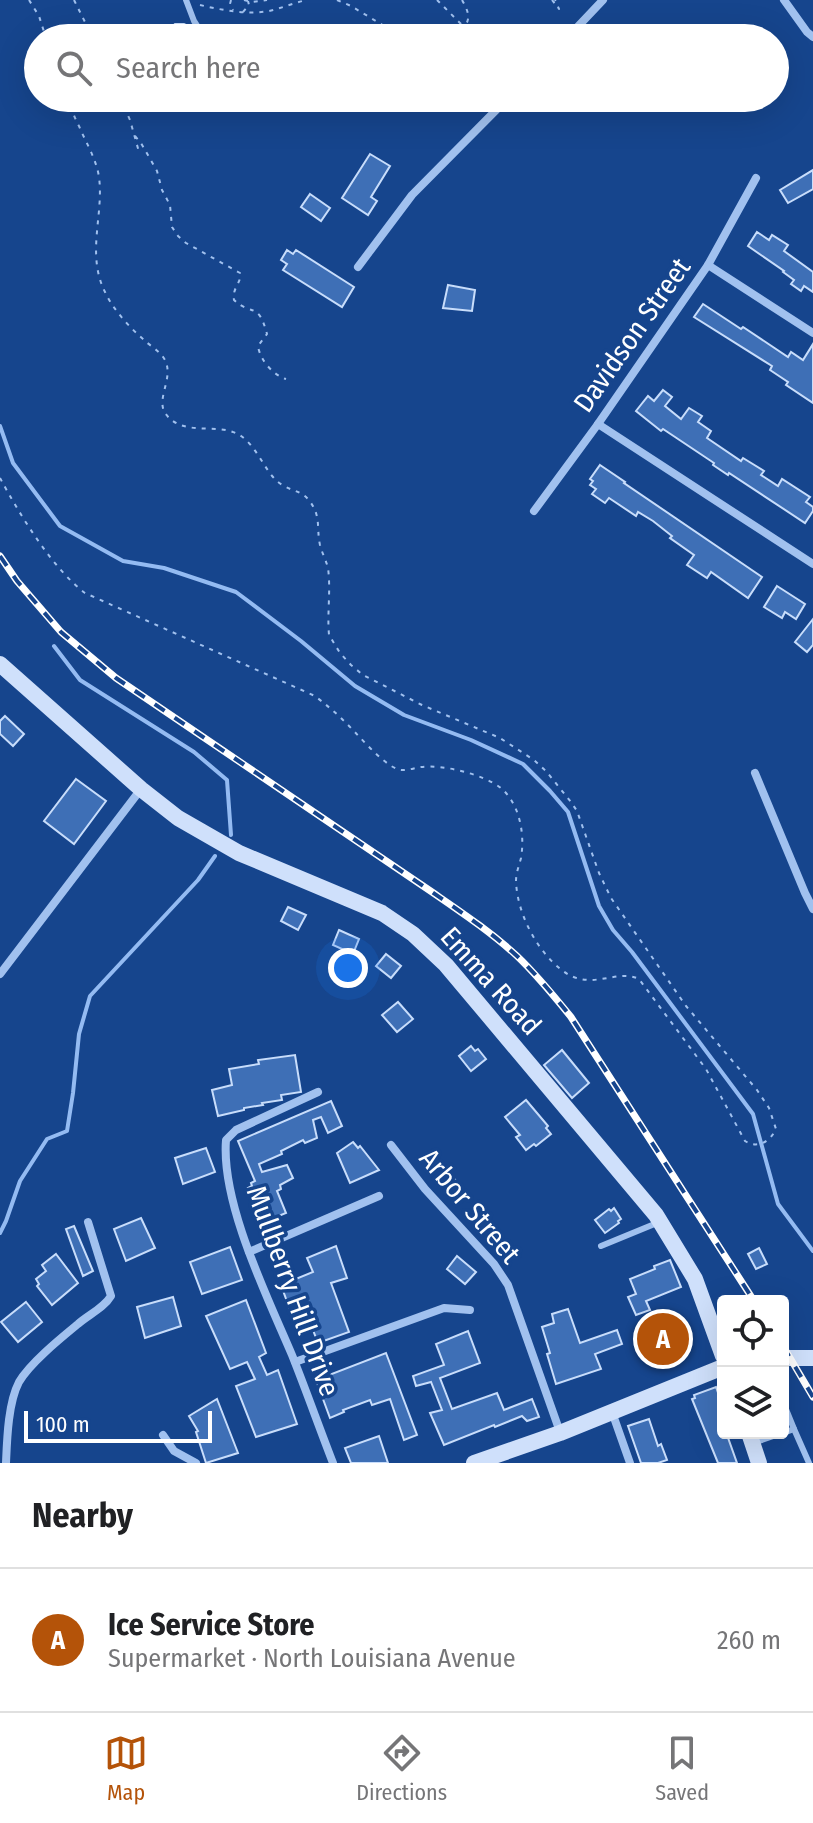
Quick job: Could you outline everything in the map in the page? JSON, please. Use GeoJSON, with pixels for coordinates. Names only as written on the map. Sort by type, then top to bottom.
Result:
{"type":"FeatureCollection","features":[{"type":"Feature","properties":{"kind":"street"},"geometry":{"type":"LineString","coordinates":[[580,24],[603,0]]}},
{"type":"Feature","properties":{"kind":"street"},"geometry":{"type":"LineString","coordinates":[[784,0],[813,37]]}},
{"type":"Feature","properties":{"kind":"street"},"geometry":{"type":"LineString","coordinates":[[358,267],[412,195],[494,112]]}},
{"type":"Feature","properties":{"kind":"street","name":"Davidson Street"},"geometry":{"type":"LineString","coordinates":[[534,511],[708,265],[756,178]]}},
{"type":"Feature","properties":{"kind":"street"},"geometry":{"type":"LineString","coordinates":[[708,265],[813,333]]}},
{"type":"Feature","properties":{"kind":"street"},"geometry":{"type":"LineString","coordinates":[[598,424],[813,564]]}},
{"type":"Feature","properties":{"kind":"street","name":"Emma Road"},"geometry":{"type":"LineString","coordinates":[[0,664],[178,818],[239,853],[382,913],[413,934],[446,965],[660,1222],[695,1279],[717,1340]]}},
{"type":"Feature","properties":{"kind":"street"},"geometry":{"type":"LineString","coordinates":[[755,773],[813,909]]}},
{"type":"Feature","properties":{"kind":"street"},"geometry":{"type":"LineString","coordinates":[[0,974],[141,789]]}},
{"type":"Feature","properties":{"kind":"street","name":"Mullberry Hill Drive"},"geometry":{"type":"LineString","coordinates":[[318,1092],[236,1130],[226,1140],[224,1160],[249,1252],[333,1463]]}},
{"type":"Feature","properties":{"kind":"street","name":"Arbor Street"},"geometry":{"type":"LineString","coordinates":[[391,1145],[425,1189],[494,1264],[508,1285],[560,1433]]}},
{"type":"Feature","properties":{"kind":"street"},"geometry":{"type":"LineString","coordinates":[[249,1252],[379,1196]]}},
{"type":"Feature","properties":{"kind":"street"},"geometry":{"type":"LineString","coordinates":[[6,1463],[11,1409],[20,1381],[63,1336],[109,1301],[111,1296],[88,1222]]}},
{"type":"Feature","properties":{"kind":"street"},"geometry":{"type":"LineString","coordinates":[[295,1362],[444,1308],[470,1310]]}},
{"type":"Feature","properties":{"kind":"street"},"geometry":{"type":"LineString","coordinates":[[789,1358],[813,1358]]}},
{"type":"Feature","properties":{"kind":"street"},"geometry":{"type":"LineString","coordinates":[[474,1463],[499,1459],[717,1369]]}},
{"type":"Feature","properties":{"kind":"street"},"geometry":{"type":"LineString","coordinates":[[611,1411],[630,1463]]}},
{"type":"Feature","properties":{"kind":"street"},"geometry":{"type":"LineString","coordinates":[[163,1435],[174,1451],[196,1463]]}},
{"type":"Feature","properties":{"kind":"street"},"geometry":{"type":"LineString","coordinates":[[750,1439],[759,1463]]}},
{"type":"Feature","properties":{"kind":"lane"},"geometry":{"type":"LineString","coordinates":[[186,1],[196,24]]}},
{"type":"Feature","properties":{"kind":"lane"},"geometry":{"type":"LineString","coordinates":[[601,1246],[660,1222]]}},
{"type":"Feature","properties":{"kind":"lane"},"geometry":{"type":"LineString","coordinates":[[789,1417],[809,1463]]}},
{"type":"Feature","properties":{"kind":"lane"},"geometry":{"type":"LineString","coordinates":[[789,1431],[794,1429]]}},
{"type":"Feature","properties":{"kind":"path"},"geometry":{"type":"LineString","coordinates":[[29,0],[42,24]]}},
{"type":"Feature","properties":{"kind":"path"},"geometry":{"type":"LineString","coordinates":[[74,0],[86,24]]}},
{"type":"Feature","properties":{"kind":"path"},"geometry":{"type":"LineString","coordinates":[[231,0],[233,11]]}},
{"type":"Feature","properties":{"kind":"path"},"geometry":{"type":"LineString","coordinates":[[243,12],[249,5],[247,0],[267,0]]}},
{"type":"Feature","properties":{"kind":"path"},"geometry":{"type":"LineString","coordinates":[[186,1],[243,12],[270,10],[306,0]]}},
{"type":"Feature","properties":{"kind":"path"},"geometry":{"type":"LineString","coordinates":[[337,0],[381,24]]}},
{"type":"Feature","properties":{"kind":"path"},"geometry":{"type":"LineString","coordinates":[[437,0],[461,24]]}},
{"type":"Feature","properties":{"kind":"path"},"geometry":{"type":"LineString","coordinates":[[462,0],[468,14],[466,24]]}},
{"type":"Feature","properties":{"kind":"path"},"geometry":{"type":"LineString","coordinates":[[0,478],[39,540],[67,577],[85,593],[315,696],[396,769],[431,767],[481,777],[495,783],[513,803],[521,831],[521,857],[516,883],[519,899],[535,940],[548,957],[564,972],[577,978],[601,981],[626,975],[639,979],[706,1069],[745,1141],[757,1145],[772,1138],[776,1129],[769,1108],[686,1006],[631,929],[605,886],[577,811],[560,788],[534,760],[500,738],[422,705],[363,675],[351,665],[333,645],[329,635],[327,564],[319,543],[319,522],[311,504],[305,496],[281,486],[241,435],[222,429],[181,425],[167,415],[162,400],[167,363],[119,314],[104,291],[97,268],[95,245],[99,178],[92,151],[73,112]]}},
{"type":"Feature","properties":{"kind":"path"},"geometry":{"type":"LineString","coordinates":[[126,112],[139,152]]}},
{"type":"Feature","properties":{"kind":"path"},"geometry":{"type":"LineString","coordinates":[[135,136],[157,171],[170,205],[172,227],[178,236],[240,273],[240,280],[233,291],[234,300],[241,306],[255,310],[262,319],[267,334],[258,350],[273,373],[286,379]]}},
{"type":"Feature","properties":{"kind":"building"},"geometry":{"type":"Polygon","coordinates":[[[370,154],[390,166],[371,197],[377,201],[368,215],[342,198],[370,154]]]}},
{"type":"Feature","properties":{"kind":"building"},"geometry":{"type":"Polygon","coordinates":[[[813,170],[813,189],[788,203],[780,190],[813,170]]]}},
{"type":"Feature","properties":{"kind":"building"},"geometry":{"type":"Polygon","coordinates":[[[310,194],[330,208],[321,221],[301,207],[310,194]]]}},
{"type":"Feature","properties":{"kind":"building"},"geometry":{"type":"Polygon","coordinates":[[[757,232],[769,240],[772,235],[788,245],[784,251],[813,272],[813,292],[804,286],[801,291],[791,284],[794,280],[784,271],[748,246],[757,232]]]}},
{"type":"Feature","properties":{"kind":"building"},"geometry":{"type":"Polygon","coordinates":[[[287,250],[293,254],[296,250],[354,287],[342,307],[283,270],[287,264],[281,260],[287,250]]]}},
{"type":"Feature","properties":{"kind":"building"},"geometry":{"type":"Polygon","coordinates":[[[448,285],[475,290],[472,311],[443,308],[448,285]]]}},
{"type":"Feature","properties":{"kind":"building"},"geometry":{"type":"Polygon","coordinates":[[[703,304],[788,357],[791,352],[803,360],[813,344],[813,403],[786,385],[788,382],[770,370],[772,366],[694,317],[703,304]]]}},
{"type":"Feature","properties":{"kind":"building"},"geometry":{"type":"Polygon","coordinates":[[[663,390],[672,397],[665,406],[681,419],[689,408],[702,416],[698,422],[711,431],[707,438],[741,461],[743,458],[764,471],[761,475],[778,486],[782,479],[810,497],[806,502],[813,507],[813,511],[805,523],[728,475],[663,429],[661,431],[636,411],[648,396],[654,401],[663,390]]]}},
{"type":"Feature","properties":{"kind":"building"},"geometry":{"type":"Polygon","coordinates":[[[600,465],[762,577],[748,598],[711,572],[707,578],[687,565],[694,555],[653,521],[638,512],[636,516],[609,498],[605,503],[592,494],[596,489],[590,485],[593,481],[590,479],[600,465]]]}},
{"type":"Feature","properties":{"kind":"building"},"geometry":{"type":"Polygon","coordinates":[[[777,586],[805,604],[796,619],[785,612],[782,618],[764,607],[777,586]]]}},
{"type":"Feature","properties":{"kind":"building"},"geometry":{"type":"Polygon","coordinates":[[[813,619],[813,645],[807,652],[795,642],[813,619]]]}},
{"type":"Feature","properties":{"kind":"building"},"geometry":{"type":"Polygon","coordinates":[[[5,716],[24,734],[13,746],[0,734],[0,721],[5,716]]]}},
{"type":"Feature","properties":{"kind":"building"},"geometry":{"type":"Polygon","coordinates":[[[76,779],[106,801],[74,844],[44,821],[76,779]]]}},
{"type":"Feature","properties":{"kind":"building"},"geometry":{"type":"Polygon","coordinates":[[[288,907],[306,915],[298,930],[281,921],[288,907]]]}},
{"type":"Feature","properties":{"kind":"building"},"geometry":{"type":"Polygon","coordinates":[[[339,930],[359,939],[353,954],[333,945],[339,930]]]}},
{"type":"Feature","properties":{"kind":"building"},"geometry":{"type":"Polygon","coordinates":[[[386,954],[401,966],[391,978],[376,966],[386,954]]]}},
{"type":"Feature","properties":{"kind":"building"},"geometry":{"type":"Polygon","coordinates":[[[398,1002],[413,1019],[397,1032],[382,1015],[398,1002]]]}},
{"type":"Feature","properties":{"kind":"building"},"geometry":{"type":"Polygon","coordinates":[[[471,1046],[486,1059],[471,1071],[459,1056],[471,1046]]]}},
{"type":"Feature","properties":{"kind":"building"},"geometry":{"type":"Polygon","coordinates":[[[562,1050],[589,1083],[572,1098],[544,1065],[562,1050]]]}},
{"type":"Feature","properties":{"kind":"building"},"geometry":{"type":"Polygon","coordinates":[[[295,1055],[301,1092],[281,1095],[282,1100],[218,1116],[212,1090],[232,1085],[229,1069],[259,1064],[258,1060],[295,1055]]]}},
{"type":"Feature","properties":{"kind":"building"},"geometry":{"type":"Polygon","coordinates":[[[526,1100],[551,1134],[526,1150],[516,1137],[520,1135],[505,1117],[526,1100]]]}},
{"type":"Feature","properties":{"kind":"building"},"geometry":{"type":"Polygon","coordinates":[[[331,1101],[342,1126],[328,1133],[321,1117],[313,1120],[317,1138],[305,1143],[303,1140],[259,1164],[262,1172],[287,1165],[293,1178],[280,1185],[281,1189],[277,1191],[286,1213],[264,1222],[248,1188],[255,1181],[238,1141],[331,1101]]]}},
{"type":"Feature","properties":{"kind":"building"},"geometry":{"type":"Polygon","coordinates":[[[353,1142],[358,1148],[360,1146],[379,1170],[350,1183],[337,1153],[353,1142]]]}},
{"type":"Feature","properties":{"kind":"building"},"geometry":{"type":"Polygon","coordinates":[[[206,1148],[215,1172],[183,1184],[175,1158],[206,1148]]]}},
{"type":"Feature","properties":{"kind":"building"},"geometry":{"type":"Polygon","coordinates":[[[448,1171],[460,1186],[453,1196],[439,1179],[448,1171]]]}},
{"type":"Feature","properties":{"kind":"building"},"geometry":{"type":"Polygon","coordinates":[[[614,1208],[621,1219],[605,1233],[595,1220],[614,1208]]]}},
{"type":"Feature","properties":{"kind":"building"},"geometry":{"type":"Polygon","coordinates":[[[141,1218],[155,1248],[126,1261],[114,1229],[141,1218]]]}},
{"type":"Feature","properties":{"kind":"building"},"geometry":{"type":"Polygon","coordinates":[[[74,1226],[93,1271],[83,1276],[66,1229],[74,1226]]]}},
{"type":"Feature","properties":{"kind":"building"},"geometry":{"type":"Polygon","coordinates":[[[336,1246],[347,1278],[331,1283],[349,1332],[318,1343],[306,1312],[293,1318],[281,1285],[313,1272],[307,1258],[336,1246]]]}},
{"type":"Feature","properties":{"kind":"building"},"geometry":{"type":"Polygon","coordinates":[[[230,1247],[242,1280],[202,1294],[190,1262],[230,1247]]]}},
{"type":"Feature","properties":{"kind":"building"},"geometry":{"type":"Polygon","coordinates":[[[759,1248],[767,1264],[756,1269],[748,1254],[759,1248]]]}},
{"type":"Feature","properties":{"kind":"building"},"geometry":{"type":"Polygon","coordinates":[[[56,1254],[78,1283],[52,1305],[37,1286],[36,1279],[46,1271],[42,1265],[56,1254]]]}},
{"type":"Feature","properties":{"kind":"building"},"geometry":{"type":"Polygon","coordinates":[[[457,1256],[476,1272],[465,1284],[447,1269],[457,1256]]]}},
{"type":"Feature","properties":{"kind":"building"},"geometry":{"type":"Polygon","coordinates":[[[670,1260],[681,1287],[646,1301],[650,1310],[636,1315],[628,1297],[636,1294],[630,1279],[670,1260]]]}},
{"type":"Feature","properties":{"kind":"building"},"geometry":{"type":"Polygon","coordinates":[[[173,1297],[181,1326],[145,1338],[137,1307],[173,1297]]]}},
{"type":"Feature","properties":{"kind":"building"},"geometry":{"type":"Polygon","coordinates":[[[246,1300],[266,1353],[259,1357],[267,1375],[278,1370],[297,1424],[256,1437],[236,1386],[255,1379],[247,1362],[230,1369],[206,1316],[246,1300]]]}},
{"type":"Feature","properties":{"kind":"building"},"geometry":{"type":"Polygon","coordinates":[[[26,1302],[42,1322],[18,1342],[1,1322],[26,1302]]]}},
{"type":"Feature","properties":{"kind":"building"},"geometry":{"type":"Polygon","coordinates":[[[568,1309],[580,1343],[617,1330],[622,1344],[595,1354],[601,1369],[556,1384],[542,1327],[554,1323],[552,1314],[568,1309]]]}},
{"type":"Feature","properties":{"kind":"building"},"geometry":{"type":"Polygon","coordinates":[[[680,1321],[688,1340],[645,1357],[637,1338],[680,1321]]]}},
{"type":"Feature","properties":{"kind":"building"},"geometry":{"type":"Polygon","coordinates":[[[468,1331],[480,1363],[440,1378],[452,1409],[497,1393],[504,1410],[532,1399],[539,1417],[527,1421],[522,1416],[444,1445],[430,1413],[442,1410],[431,1382],[416,1386],[413,1376],[444,1365],[436,1344],[468,1331]]]}},
{"type":"Feature","properties":{"kind":"building"},"geometry":{"type":"Polygon","coordinates":[[[386,1353],[417,1435],[404,1440],[390,1399],[372,1405],[370,1400],[330,1418],[316,1380],[386,1353]]]}},
{"type":"Feature","properties":{"kind":"building"},"geometry":{"type":"Polygon","coordinates":[[[716,1387],[717,1439],[728,1439],[737,1463],[718,1463],[692,1399],[694,1395],[716,1387]]]}},
{"type":"Feature","properties":{"kind":"building"},"geometry":{"type":"Polygon","coordinates":[[[217,1399],[238,1453],[206,1463],[198,1431],[189,1416],[217,1399]]]}},
{"type":"Feature","properties":{"kind":"building"},"geometry":{"type":"Polygon","coordinates":[[[649,1419],[658,1446],[661,1444],[667,1460],[658,1463],[641,1463],[628,1426],[649,1419]]]}},
{"type":"Feature","properties":{"kind":"building"},"geometry":{"type":"Polygon","coordinates":[[[379,1436],[388,1463],[351,1463],[345,1448],[379,1436]]]}},
{"type":"Feature","properties":{"kind":"waterway"},"geometry":{"type":"LineString","coordinates":[[0,426],[13,463],[60,526],[123,561],[164,568],[236,592],[355,686],[404,715],[523,764],[550,791],[568,812],[599,906],[613,930],[753,1114],[778,1204],[813,1251]]}},
{"type":"Feature","properties":{"kind":"waterway"},"geometry":{"type":"LineString","coordinates":[[54,646],[80,680],[194,752],[227,780],[231,835]]}},
{"type":"Feature","properties":{"kind":"waterway"},"geometry":{"type":"LineString","coordinates":[[0,1233],[20,1181],[47,1139],[67,1131],[79,1034],[90,996],[198,880],[215,856]]}},
{"type":"Feature","properties":{"kind":"railway"},"geometry":{"type":"LineString","coordinates":[[0,556],[61,632],[116,678],[454,907],[524,963],[571,1017],[750,1295]]}},
{"type":"Feature","properties":{"kind":"railway"},"geometry":{"type":"LineString","coordinates":[[789,1356],[813,1397]]}},
{"type":"Feature","properties":{"kind":"place","name":"Ice Service Store"},"geometry":{"type":"Point","coordinates":[663,1339]}}]}
